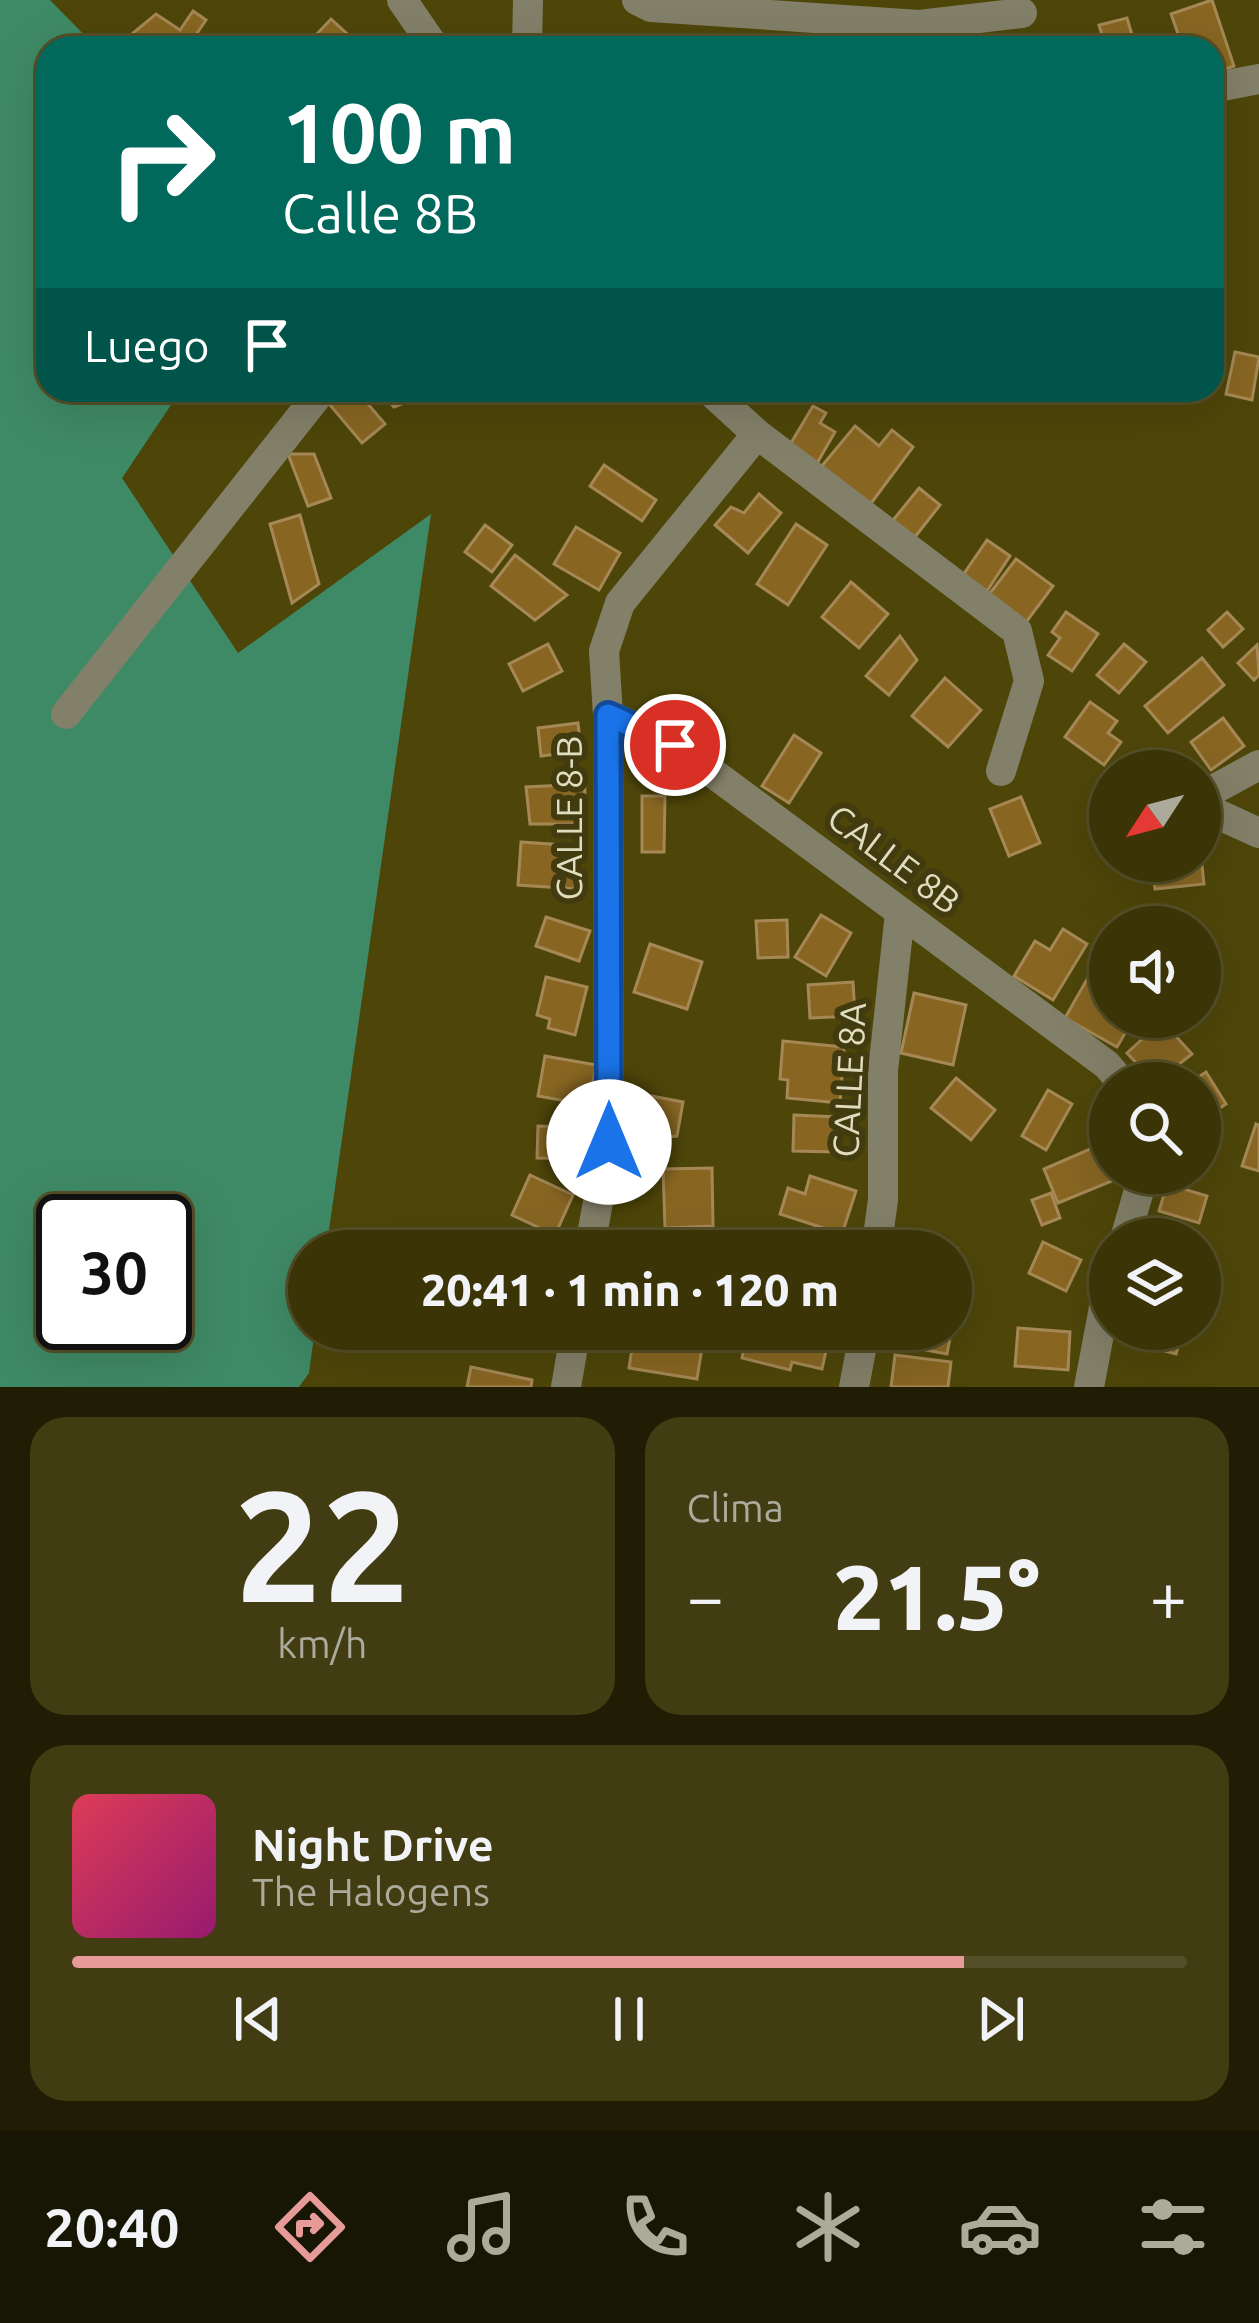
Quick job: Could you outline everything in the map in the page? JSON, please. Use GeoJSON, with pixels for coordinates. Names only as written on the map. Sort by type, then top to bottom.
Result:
{"type":"FeatureCollection","features":[{"type":"Feature","properties":{"kind":"street"},"geometry":{"type":"LineString","coordinates":[[401,0],[426,36]]}},
{"type":"Feature","properties":{"kind":"street"},"geometry":{"type":"LineString","coordinates":[[527,0],[527,36]]}},
{"type":"Feature","properties":{"kind":"street"},"geometry":{"type":"LineString","coordinates":[[637,0],[651,7],[919,25],[1022,13]]}},
{"type":"Feature","properties":{"kind":"street"},"geometry":{"type":"LineString","coordinates":[[1224,86],[1259,80]]}},
{"type":"Feature","properties":{"kind":"street"},"geometry":{"type":"LineString","coordinates":[[66,714],[313,402]]}},
{"type":"Feature","properties":{"kind":"street"},"geometry":{"type":"LineString","coordinates":[[722,402],[757,434],[1016,631],[1029,681],[1001,771]]}},
{"type":"Feature","properties":{"kind":"street","name":"CALLE 8-B"},"geometry":{"type":"LineString","coordinates":[[594,1230],[609,1142],[604,651],[620,603],[757,434]]}},
{"type":"Feature","properties":{"kind":"street","name":"CALLE 8B"},"geometry":{"type":"LineString","coordinates":[[608,715],[675,745],[1104,1062]]}},
{"type":"Feature","properties":{"kind":"street"},"geometry":{"type":"LineString","coordinates":[[1221,788],[1259,765]]}},
{"type":"Feature","properties":{"kind":"street"},"geometry":{"type":"LineString","coordinates":[[1221,812],[1259,832]]}},
{"type":"Feature","properties":{"kind":"street","name":"CALLE 8A"},"geometry":{"type":"LineString","coordinates":[[879,1230],[883,1071],[900,913]]}},
{"type":"Feature","properties":{"kind":"street"},"geometry":{"type":"LineString","coordinates":[[566,1387],[572,1350]]}},
{"type":"Feature","properties":{"kind":"street"},"geometry":{"type":"LineString","coordinates":[[854,1387],[861,1350]]}},
{"type":"Feature","properties":{"kind":"street"},"geometry":{"type":"LineString","coordinates":[[1089,1387],[1096,1350]]}},
{"type":"Feature","properties":{"kind":"green space"},"geometry":{"type":"Polygon","coordinates":[[[0,0],[50,0],[85,36],[36,36],[36,402],[173,402],[122,478],[238,653],[431,514],[329,1230],[288,1230],[288,1350],[312,1350],[309,1373],[299,1387],[0,1387],[0,0]]]}},
{"type":"Feature","properties":{"kind":"building"},"geometry":{"type":"Polygon","coordinates":[[[1212,0],[1224,36],[1179,36],[1171,14],[1212,0]]]}},
{"type":"Feature","properties":{"kind":"building"},"geometry":{"type":"Polygon","coordinates":[[[193,11],[206,20],[195,36],[133,33],[156,14],[180,30],[193,11]]]}},
{"type":"Feature","properties":{"kind":"building"},"geometry":{"type":"Polygon","coordinates":[[[1127,18],[1132,36],[1102,36],[1099,25],[1127,18]]]}},
{"type":"Feature","properties":{"kind":"building"},"geometry":{"type":"Polygon","coordinates":[[[331,19],[349,36],[315,36],[331,19]]]}},
{"type":"Feature","properties":{"kind":"building"},"geometry":{"type":"Polygon","coordinates":[[[1224,36],[1234,66],[1224,70],[1224,36]]]}},
{"type":"Feature","properties":{"kind":"building"},"geometry":{"type":"Polygon","coordinates":[[[1235,352],[1259,357],[1252,400],[1226,394],[1235,352]]]}},
{"type":"Feature","properties":{"kind":"building"},"geometry":{"type":"Polygon","coordinates":[[[366,402],[385,424],[362,443],[330,405],[366,402]]]}},
{"type":"Feature","properties":{"kind":"building"},"geometry":{"type":"Polygon","coordinates":[[[813,406],[826,413],[820,423],[835,432],[816,465],[788,448],[813,406]]]}},
{"type":"Feature","properties":{"kind":"building"},"geometry":{"type":"Polygon","coordinates":[[[855,426],[879,446],[892,430],[913,447],[869,506],[821,467],[855,426]]]}},
{"type":"Feature","properties":{"kind":"building"},"geometry":{"type":"Polygon","coordinates":[[[288,454],[314,454],[331,498],[308,506],[288,454]]]}},
{"type":"Feature","properties":{"kind":"building"},"geometry":{"type":"Polygon","coordinates":[[[604,465],[656,500],[642,521],[590,486],[604,465]]]}},
{"type":"Feature","properties":{"kind":"building"},"geometry":{"type":"Polygon","coordinates":[[[919,488],[940,505],[911,542],[890,524],[919,488]]]}},
{"type":"Feature","properties":{"kind":"building"},"geometry":{"type":"Polygon","coordinates":[[[759,494],[781,513],[748,553],[715,525],[731,507],[744,513],[759,494]]]}},
{"type":"Feature","properties":{"kind":"building"},"geometry":{"type":"Polygon","coordinates":[[[300,515],[319,584],[292,603],[270,524],[300,515]]]}},
{"type":"Feature","properties":{"kind":"building"},"geometry":{"type":"Polygon","coordinates":[[[796,524],[827,545],[788,605],[757,584],[796,524]]]}},
{"type":"Feature","properties":{"kind":"building"},"geometry":{"type":"Polygon","coordinates":[[[485,525],[512,545],[492,572],[465,552],[485,525]]]}},
{"type":"Feature","properties":{"kind":"building"},"geometry":{"type":"Polygon","coordinates":[[[576,527],[620,553],[599,590],[554,564],[576,527]]]}},
{"type":"Feature","properties":{"kind":"building"},"geometry":{"type":"Polygon","coordinates":[[[987,540],[1010,556],[987,591],[963,575],[987,540]]]}},
{"type":"Feature","properties":{"kind":"building"},"geometry":{"type":"Polygon","coordinates":[[[515,555],[567,595],[535,620],[491,586],[515,555]]]}},
{"type":"Feature","properties":{"kind":"building"},"geometry":{"type":"Polygon","coordinates":[[[1016,559],[1053,586],[1021,629],[984,601],[1016,559]]]}},
{"type":"Feature","properties":{"kind":"building"},"geometry":{"type":"Polygon","coordinates":[[[851,582],[888,614],[859,648],[822,617],[851,582]]]}},
{"type":"Feature","properties":{"kind":"building"},"geometry":{"type":"Polygon","coordinates":[[[1066,612],[1098,634],[1072,671],[1048,655],[1060,638],[1052,632],[1066,612]]]}},
{"type":"Feature","properties":{"kind":"building"},"geometry":{"type":"Polygon","coordinates":[[[1227,612],[1243,629],[1223,647],[1208,630],[1227,612]]]}},
{"type":"Feature","properties":{"kind":"building"},"geometry":{"type":"Polygon","coordinates":[[[900,636],[917,660],[889,695],[866,676],[900,636]]]}},
{"type":"Feature","properties":{"kind":"building"},"geometry":{"type":"Polygon","coordinates":[[[548,644],[562,671],[523,691],[509,664],[548,644]]]}},
{"type":"Feature","properties":{"kind":"building"},"geometry":{"type":"Polygon","coordinates":[[[1124,644],[1146,662],[1119,693],[1097,675],[1124,644]]]}},
{"type":"Feature","properties":{"kind":"building"},"geometry":{"type":"Polygon","coordinates":[[[1257,645],[1259,675],[1254,680],[1238,663],[1257,645]]]}},
{"type":"Feature","properties":{"kind":"building"},"geometry":{"type":"Polygon","coordinates":[[[1202,658],[1224,685],[1168,733],[1145,706],[1202,658]]]}},
{"type":"Feature","properties":{"kind":"building"},"geometry":{"type":"Polygon","coordinates":[[[945,678],[981,710],[948,747],[912,716],[945,678]]]}},
{"type":"Feature","properties":{"kind":"building"},"geometry":{"type":"Polygon","coordinates":[[[1090,702],[1117,721],[1108,733],[1121,742],[1115,750],[1089,750],[1089,754],[1065,737],[1090,702]]]}},
{"type":"Feature","properties":{"kind":"building"},"geometry":{"type":"Polygon","coordinates":[[[1223,718],[1244,746],[1221,763],[1221,750],[1197,750],[1191,742],[1223,718]]]}},
{"type":"Feature","properties":{"kind":"building"},"geometry":{"type":"Polygon","coordinates":[[[578,723],[581,751],[541,756],[538,728],[578,723]]]}},
{"type":"Feature","properties":{"kind":"building"},"geometry":{"type":"Polygon","coordinates":[[[794,735],[821,753],[789,803],[762,786],[794,735]]]}},
{"type":"Feature","properties":{"kind":"building"},"geometry":{"type":"Polygon","coordinates":[[[585,784],[584,824],[530,824],[526,787],[585,784]]]}},
{"type":"Feature","properties":{"kind":"building"},"geometry":{"type":"Polygon","coordinates":[[[642,796],[665,796],[664,852],[642,852],[642,796]]]}},
{"type":"Feature","properties":{"kind":"building"},"geometry":{"type":"Polygon","coordinates":[[[1021,797],[1040,843],[1009,856],[990,809],[1021,797]]]}},
{"type":"Feature","properties":{"kind":"building"},"geometry":{"type":"Polygon","coordinates":[[[521,842],[579,846],[576,889],[518,885],[521,842]]]}},
{"type":"Feature","properties":{"kind":"building"},"geometry":{"type":"Polygon","coordinates":[[[1154,882],[1204,882],[1204,884],[1155,889],[1154,882]]]}},
{"type":"Feature","properties":{"kind":"building"},"geometry":{"type":"Polygon","coordinates":[[[821,915],[851,933],[826,976],[795,957],[821,915]]]}},
{"type":"Feature","properties":{"kind":"building"},"geometry":{"type":"Polygon","coordinates":[[[546,917],[590,931],[579,961],[536,946],[546,917]]]}},
{"type":"Feature","properties":{"kind":"building"},"geometry":{"type":"Polygon","coordinates":[[[787,920],[788,957],[758,958],[756,921],[787,920]]]}},
{"type":"Feature","properties":{"kind":"building"},"geometry":{"type":"Polygon","coordinates":[[[1063,929],[1087,944],[1053,1000],[1014,976],[1035,941],[1050,950],[1063,929]]]}},
{"type":"Feature","properties":{"kind":"building"},"geometry":{"type":"Polygon","coordinates":[[[650,944],[702,962],[687,1009],[634,992],[650,944]]]}},
{"type":"Feature","properties":{"kind":"building"},"geometry":{"type":"Polygon","coordinates":[[[1089,976],[1089,1031],[1065,1018],[1089,976]]]}},
{"type":"Feature","properties":{"kind":"building"},"geometry":{"type":"Polygon","coordinates":[[[546,977],[587,987],[575,1035],[548,1028],[550,1019],[537,1015],[546,977]]]}},
{"type":"Feature","properties":{"kind":"building"},"geometry":{"type":"Polygon","coordinates":[[[853,982],[855,1016],[810,1018],[808,985],[853,982]]]}},
{"type":"Feature","properties":{"kind":"building"},"geometry":{"type":"Polygon","coordinates":[[[914,993],[966,1005],[953,1065],[901,1053],[914,993]]]}},
{"type":"Feature","properties":{"kind":"building"},"geometry":{"type":"Polygon","coordinates":[[[1101,1038],[1122,1038],[1117,1047],[1101,1038]]]}},
{"type":"Feature","properties":{"kind":"building"},"geometry":{"type":"Polygon","coordinates":[[[1143,1038],[1177,1038],[1192,1054],[1182,1062],[1135,1062],[1127,1053],[1143,1038]]]}},
{"type":"Feature","properties":{"kind":"building"},"geometry":{"type":"Polygon","coordinates":[[[783,1041],[844,1047],[840,1103],[787,1098],[788,1080],[780,1079],[783,1041]]]}},
{"type":"Feature","properties":{"kind":"building"},"geometry":{"type":"Polygon","coordinates":[[[545,1056],[596,1065],[589,1105],[538,1096],[545,1056]]]}},
{"type":"Feature","properties":{"kind":"building"},"geometry":{"type":"Polygon","coordinates":[[[956,1078],[995,1110],[971,1140],[931,1108],[956,1078]]]}},
{"type":"Feature","properties":{"kind":"building"},"geometry":{"type":"Polygon","coordinates":[[[1048,1090],[1072,1104],[1046,1150],[1022,1136],[1048,1090]]]}},
{"type":"Feature","properties":{"kind":"building"},"geometry":{"type":"Polygon","coordinates":[[[641,1094],[683,1102],[677,1136],[647,1139],[641,1094]]]}},
{"type":"Feature","properties":{"kind":"building"},"geometry":{"type":"Polygon","coordinates":[[[794,1115],[838,1117],[837,1152],[793,1151],[794,1115]]]}},
{"type":"Feature","properties":{"kind":"building"},"geometry":{"type":"Polygon","coordinates":[[[1259,1125],[1259,1171],[1242,1166],[1259,1125]]]}},
{"type":"Feature","properties":{"kind":"building"},"geometry":{"type":"Polygon","coordinates":[[[538,1126],[586,1128],[585,1159],[537,1158],[538,1126]]]}},
{"type":"Feature","properties":{"kind":"building"},"geometry":{"type":"Polygon","coordinates":[[[1089,1149],[1089,1190],[1058,1203],[1044,1169],[1089,1149]]]}},
{"type":"Feature","properties":{"kind":"building"},"geometry":{"type":"Polygon","coordinates":[[[712,1168],[713,1226],[665,1228],[663,1169],[712,1168]]]}},
{"type":"Feature","properties":{"kind":"building"},"geometry":{"type":"Polygon","coordinates":[[[530,1175],[573,1195],[557,1230],[544,1230],[512,1215],[530,1175]]]}},
{"type":"Feature","properties":{"kind":"building"},"geometry":{"type":"Polygon","coordinates":[[[810,1176],[856,1191],[843,1230],[780,1214],[788,1188],[805,1194],[810,1176]]]}},
{"type":"Feature","properties":{"kind":"building"},"geometry":{"type":"Polygon","coordinates":[[[1051,1193],[1060,1218],[1042,1225],[1032,1200],[1051,1193]]]}},
{"type":"Feature","properties":{"kind":"building"},"geometry":{"type":"Polygon","coordinates":[[[1164,1194],[1207,1196],[1200,1218],[1159,1211],[1164,1194]]]}},
{"type":"Feature","properties":{"kind":"building"},"geometry":{"type":"Polygon","coordinates":[[[1043,1242],[1081,1260],[1066,1291],[1029,1273],[1043,1242]]]}},
{"type":"Feature","properties":{"kind":"building"},"geometry":{"type":"Polygon","coordinates":[[[1018,1328],[1070,1332],[1068,1370],[1015,1366],[1018,1328]]]}},
{"type":"Feature","properties":{"kind":"building"},"geometry":{"type":"Polygon","coordinates":[[[632,1350],[702,1350],[697,1379],[629,1368],[632,1350]]]}},
{"type":"Feature","properties":{"kind":"building"},"geometry":{"type":"Polygon","coordinates":[[[744,1350],[826,1350],[822,1369],[792,1362],[790,1370],[742,1358],[744,1350]]]}},
{"type":"Feature","properties":{"kind":"building"},"geometry":{"type":"Polygon","coordinates":[[[895,1355],[951,1362],[948,1387],[891,1387],[895,1355]]]}},
{"type":"Feature","properties":{"kind":"building"},"geometry":{"type":"Polygon","coordinates":[[[471,1367],[532,1380],[531,1387],[467,1387],[471,1367]]]}},
{"type":"Feature","properties":{"kind":"route"},"geometry":{"type":"LineString","coordinates":[[609,1142],[608,715],[675,745]]}}]}
